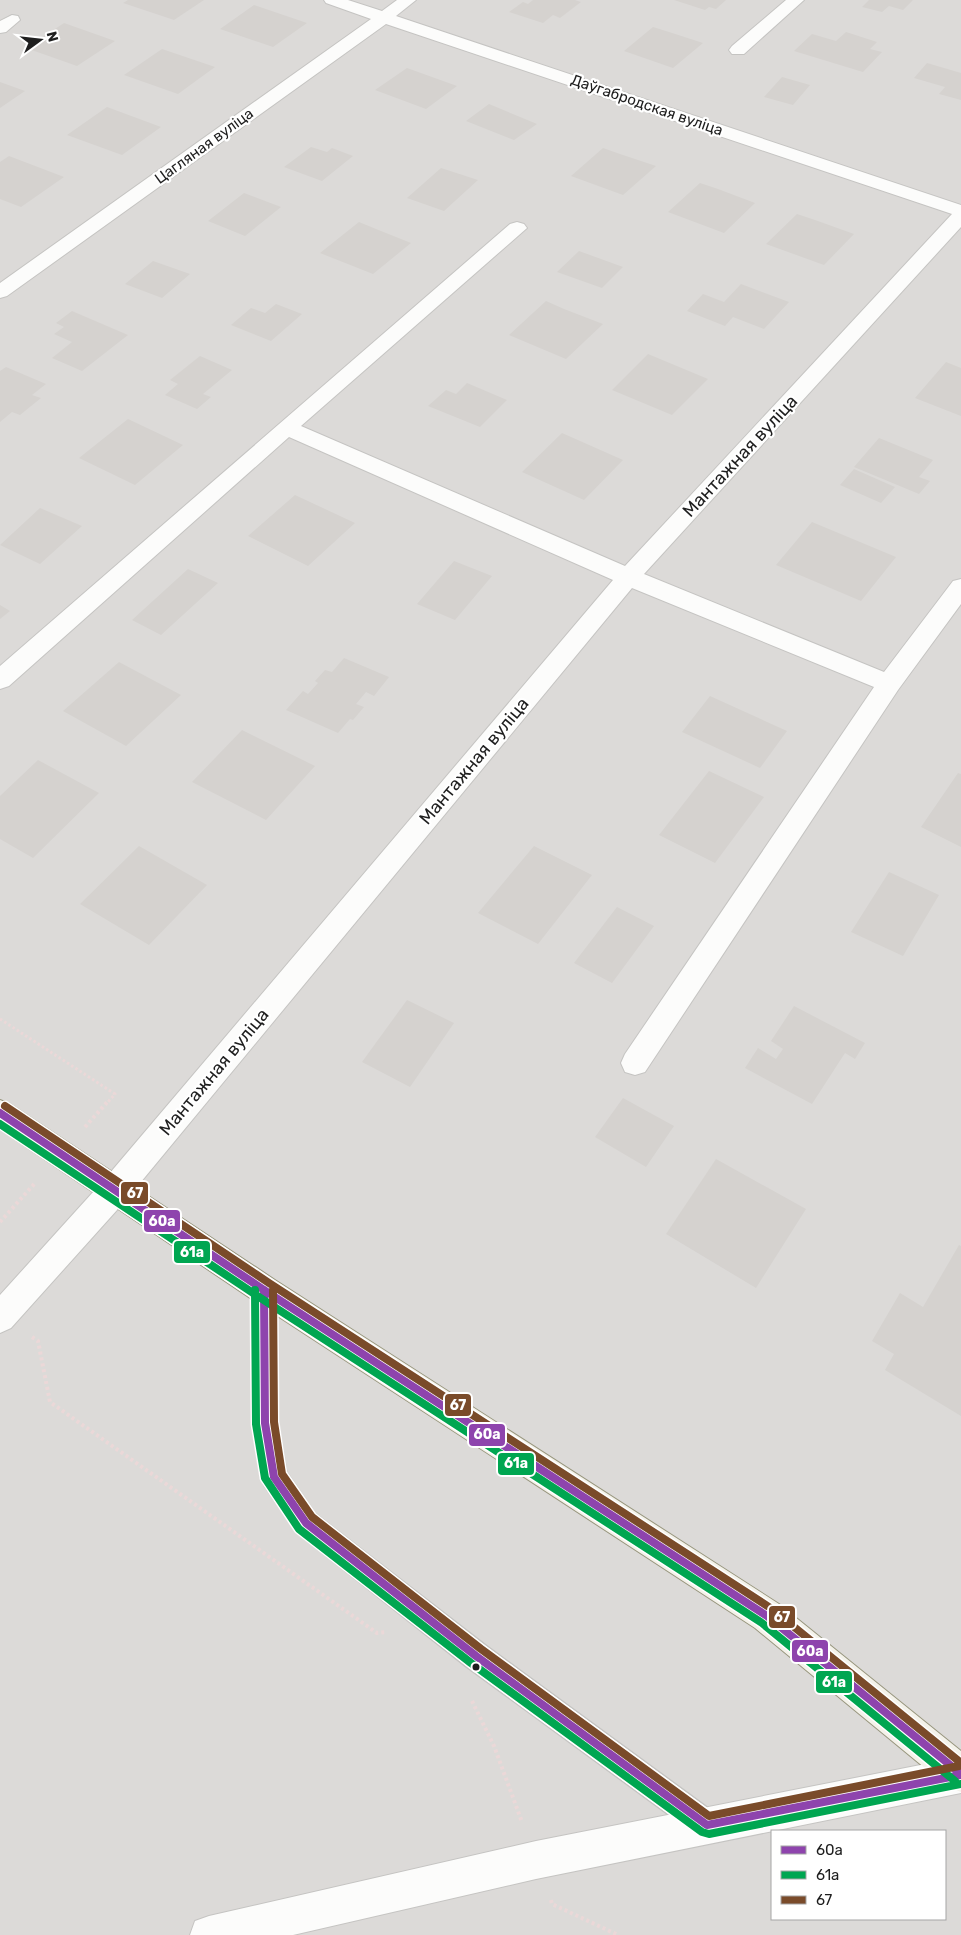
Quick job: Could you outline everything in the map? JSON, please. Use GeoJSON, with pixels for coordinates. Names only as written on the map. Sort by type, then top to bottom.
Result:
{"type":"FeatureCollection","features":[{"type":"Feature","properties":{"kind":"street","name":"Даўгабродская вуліца"},"geometry":{"type":"LineString","coordinates":[[332,0],[961,211]]}},
{"type":"Feature","properties":{"kind":"street","name":"Цагляная вуліца"},"geometry":{"type":"LineString","coordinates":[[0,292],[408,0]]}},
{"type":"Feature","properties":{"kind":"street"},"geometry":{"type":"LineString","coordinates":[[738,50],[796,0]]}},
{"type":"Feature","properties":{"kind":"street","name":"Мантажная вуліца"},"geometry":{"type":"LineString","coordinates":[[0,1318],[115,1190],[628,577],[961,216]]}},
{"type":"Feature","properties":{"kind":"street"},"geometry":{"type":"LineString","coordinates":[[0,680],[517,228]]}},
{"type":"Feature","properties":{"kind":"street"},"geometry":{"type":"LineString","coordinates":[[286,428],[628,577],[889,684]]}},
{"type":"Feature","properties":{"kind":"street"},"geometry":{"type":"LineString","coordinates":[[635,1063],[889,684],[961,587]]}},
{"type":"Feature","properties":{"kind":"street"},"geometry":{"type":"LineString","coordinates":[[0,1113],[264,1290],[767,1616],[961,1774]]}},
{"type":"Feature","properties":{"kind":"street"},"geometry":{"type":"LineString","coordinates":[[209,1935],[536,1860],[961,1774]]}},
{"type":"Feature","properties":{"kind":"lane"},"geometry":{"type":"LineString","coordinates":[[264,1290],[265,1423],[274,1478],[306,1523],[476,1656],[707,1825]]}},
{"type":"Feature","properties":{"kind":"path"},"geometry":{"type":"LineString","coordinates":[[0,1019],[115,1094],[84,1128]]}},
{"type":"Feature","properties":{"kind":"path"},"geometry":{"type":"LineString","coordinates":[[0,1222],[42,1175]]}},
{"type":"Feature","properties":{"kind":"path"},"geometry":{"type":"LineString","coordinates":[[30,1336],[38,1341],[50,1402],[377,1633],[396,1631]]}},
{"type":"Feature","properties":{"kind":"path"},"geometry":{"type":"LineString","coordinates":[[468,1692],[494,1746],[523,1826]]}},
{"type":"Feature","properties":{"kind":"path"},"geometry":{"type":"LineString","coordinates":[[549,1896],[552,1904],[618,1935]]}},
{"type":"Feature","properties":{"kind":"shaded area"},"geometry":{"type":"Polygon","coordinates":[[[0,0],[961,0],[961,1935],[0,1935],[0,0]]]}},
{"type":"Feature","properties":{"kind":"building"},"geometry":{"type":"Polygon","coordinates":[[[128,0],[204,0],[174,20],[123,3],[128,0]]]}},
{"type":"Feature","properties":{"kind":"building"},"geometry":{"type":"Polygon","coordinates":[[[533,0],[575,0],[581,2],[560,18],[553,15],[543,23],[509,12],[523,2],[528,4],[533,0]]]}},
{"type":"Feature","properties":{"kind":"building"},"geometry":{"type":"Polygon","coordinates":[[[674,0],[726,0],[716,9],[709,7],[705,10],[674,0]]]}},
{"type":"Feature","properties":{"kind":"building"},"geometry":{"type":"Polygon","coordinates":[[[869,0],[913,0],[903,10],[889,6],[882,12],[862,7],[869,0]]]}},
{"type":"Feature","properties":{"kind":"building"},"geometry":{"type":"Polygon","coordinates":[[[254,5],[307,23],[273,47],[220,29],[254,5]]]}},
{"type":"Feature","properties":{"kind":"building"},"geometry":{"type":"Polygon","coordinates":[[[64,23],[115,41],[77,66],[26,48],[64,23]]]}},
{"type":"Feature","properties":{"kind":"building"},"geometry":{"type":"Polygon","coordinates":[[[653,27],[703,43],[673,68],[624,51],[653,27]]]}},
{"type":"Feature","properties":{"kind":"building"},"geometry":{"type":"Polygon","coordinates":[[[846,32],[877,42],[870,49],[882,52],[863,72],[794,51],[812,34],[836,41],[846,32]]]}},
{"type":"Feature","properties":{"kind":"building"},"geometry":{"type":"Polygon","coordinates":[[[162,49],[215,67],[178,94],[124,75],[162,49]]]}},
{"type":"Feature","properties":{"kind":"building"},"geometry":{"type":"Polygon","coordinates":[[[927,63],[961,73],[961,100],[939,94],[945,87],[914,78],[927,63]]]}},
{"type":"Feature","properties":{"kind":"building"},"geometry":{"type":"Polygon","coordinates":[[[407,68],[457,86],[426,109],[375,90],[407,68]]]}},
{"type":"Feature","properties":{"kind":"building"},"geometry":{"type":"Polygon","coordinates":[[[782,77],[810,85],[793,105],[764,97],[782,77]]]}},
{"type":"Feature","properties":{"kind":"building"},"geometry":{"type":"Polygon","coordinates":[[[0,82],[25,91],[0,108],[0,82]]]}},
{"type":"Feature","properties":{"kind":"building"},"geometry":{"type":"Polygon","coordinates":[[[489,104],[537,124],[514,140],[466,121],[489,104]]]}},
{"type":"Feature","properties":{"kind":"building"},"geometry":{"type":"Polygon","coordinates":[[[107,107],[161,127],[122,155],[67,135],[107,107]]]}},
{"type":"Feature","properties":{"kind":"building"},"geometry":{"type":"Polygon","coordinates":[[[311,147],[327,152],[332,148],[353,156],[322,181],[284,167],[311,147]]]}},
{"type":"Feature","properties":{"kind":"building"},"geometry":{"type":"Polygon","coordinates":[[[603,148],[656,166],[623,195],[571,176],[603,148]]]}},
{"type":"Feature","properties":{"kind":"building"},"geometry":{"type":"Polygon","coordinates":[[[9,156],[64,177],[21,207],[0,199],[0,162],[9,156]]]}},
{"type":"Feature","properties":{"kind":"building"},"geometry":{"type":"Polygon","coordinates":[[[441,168],[478,180],[444,211],[407,198],[441,168]]]}},
{"type":"Feature","properties":{"kind":"building"},"geometry":{"type":"Polygon","coordinates":[[[700,183],[755,203],[724,233],[668,212],[700,183]]]}},
{"type":"Feature","properties":{"kind":"building"},"geometry":{"type":"Polygon","coordinates":[[[244,193],[281,207],[245,236],[208,221],[244,193]]]}},
{"type":"Feature","properties":{"kind":"building"},"geometry":{"type":"Polygon","coordinates":[[[797,214],[854,234],[824,265],[766,244],[797,214]]]}},
{"type":"Feature","properties":{"kind":"building"},"geometry":{"type":"Polygon","coordinates":[[[359,222],[411,243],[373,274],[320,253],[359,222]]]}},
{"type":"Feature","properties":{"kind":"building"},"geometry":{"type":"Polygon","coordinates":[[[579,251],[623,267],[602,288],[557,272],[579,251]]]}},
{"type":"Feature","properties":{"kind":"building"},"geometry":{"type":"Polygon","coordinates":[[[153,261],[190,274],[162,298],[125,284],[153,261]]]}},
{"type":"Feature","properties":{"kind":"building"},"geometry":{"type":"Polygon","coordinates":[[[741,284],[789,302],[764,329],[733,317],[725,326],[687,311],[703,294],[724,302],[741,284]]]}},
{"type":"Feature","properties":{"kind":"building"},"geometry":{"type":"Polygon","coordinates":[[[546,301],[603,324],[566,359],[509,335],[546,301]]]}},
{"type":"Feature","properties":{"kind":"building"},"geometry":{"type":"Polygon","coordinates":[[[276,304],[302,314],[271,341],[231,325],[251,308],[265,313],[276,304]]]}},
{"type":"Feature","properties":{"kind":"building"},"geometry":{"type":"Polygon","coordinates":[[[72,311],[128,335],[82,371],[52,358],[72,342],[54,334],[64,327],[56,323],[72,311]]]}},
{"type":"Feature","properties":{"kind":"building"},"geometry":{"type":"Polygon","coordinates":[[[648,354],[708,379],[672,415],[612,390],[648,354]]]}},
{"type":"Feature","properties":{"kind":"building"},"geometry":{"type":"Polygon","coordinates":[[[200,356],[232,370],[203,394],[211,397],[197,409],[165,395],[178,384],[170,380],[200,356]]]}},
{"type":"Feature","properties":{"kind":"building"},"geometry":{"type":"Polygon","coordinates":[[[946,362],[961,368],[961,416],[915,398],[946,362]]]}},
{"type":"Feature","properties":{"kind":"building"},"geometry":{"type":"Polygon","coordinates":[[[6,367],[46,384],[32,395],[41,398],[20,415],[12,412],[0,422],[0,371],[6,367]]]}},
{"type":"Feature","properties":{"kind":"building"},"geometry":{"type":"Polygon","coordinates":[[[467,383],[507,400],[480,427],[428,406],[446,390],[456,394],[467,383]]]}},
{"type":"Feature","properties":{"kind":"building"},"geometry":{"type":"Polygon","coordinates":[[[128,419],[183,445],[135,485],[79,458],[128,419]]]}},
{"type":"Feature","properties":{"kind":"building"},"geometry":{"type":"Polygon","coordinates":[[[562,433],[623,460],[584,500],[522,472],[562,433]]]}},
{"type":"Feature","properties":{"kind":"building"},"geometry":{"type":"Polygon","coordinates":[[[879,438],[933,460],[919,477],[930,481],[919,494],[854,467],[879,438]]]}},
{"type":"Feature","properties":{"kind":"building"},"geometry":{"type":"Polygon","coordinates":[[[854,469],[895,487],[881,503],[840,485],[854,469]]]}},
{"type":"Feature","properties":{"kind":"building"},"geometry":{"type":"Polygon","coordinates":[[[295,495],[355,523],[308,566],[248,536],[295,495]]]}},
{"type":"Feature","properties":{"kind":"building"},"geometry":{"type":"Polygon","coordinates":[[[40,508],[82,526],[40,564],[0,545],[40,508]]]}},
{"type":"Feature","properties":{"kind":"building"},"geometry":{"type":"Polygon","coordinates":[[[812,522],[896,557],[861,601],[776,565],[812,522]]]}},
{"type":"Feature","properties":{"kind":"building"},"geometry":{"type":"Polygon","coordinates":[[[454,561],[492,576],[455,620],[417,604],[454,561]]]}},
{"type":"Feature","properties":{"kind":"building"},"geometry":{"type":"Polygon","coordinates":[[[188,569],[218,583],[161,635],[132,620],[188,569]]]}},
{"type":"Feature","properties":{"kind":"building"},"geometry":{"type":"Polygon","coordinates":[[[0,605],[10,611],[0,619],[0,605]]]}},
{"type":"Feature","properties":{"kind":"building"},"geometry":{"type":"Polygon","coordinates":[[[344,658],[389,677],[374,696],[366,692],[356,704],[364,707],[353,720],[350,719],[338,733],[286,710],[303,691],[308,694],[318,683],[315,681],[325,670],[332,672],[344,658]]]}},
{"type":"Feature","properties":{"kind":"building"},"geometry":{"type":"Polygon","coordinates":[[[119,662],[181,695],[126,746],[63,711],[119,662]]]}},
{"type":"Feature","properties":{"kind":"building"},"geometry":{"type":"Polygon","coordinates":[[[710,696],[787,731],[760,768],[682,732],[710,696]]]}},
{"type":"Feature","properties":{"kind":"building"},"geometry":{"type":"Polygon","coordinates":[[[242,730],[315,766],[266,820],[192,782],[242,730]]]}},
{"type":"Feature","properties":{"kind":"building"},"geometry":{"type":"Polygon","coordinates":[[[38,760],[99,793],[33,858],[0,839],[0,796],[38,760]]]}},
{"type":"Feature","properties":{"kind":"building"},"geometry":{"type":"Polygon","coordinates":[[[709,771],[764,797],[715,863],[659,835],[709,771]]]}},
{"type":"Feature","properties":{"kind":"building"},"geometry":{"type":"Polygon","coordinates":[[[958,773],[961,774],[961,847],[921,827],[958,773]]]}},
{"type":"Feature","properties":{"kind":"building"},"geometry":{"type":"Polygon","coordinates":[[[139,846],[207,885],[149,945],[80,904],[139,846]]]}},
{"type":"Feature","properties":{"kind":"building"},"geometry":{"type":"Polygon","coordinates":[[[534,846],[592,875],[538,944],[478,913],[534,846]]]}},
{"type":"Feature","properties":{"kind":"building"},"geometry":{"type":"Polygon","coordinates":[[[889,872],[939,895],[903,956],[851,932],[889,872]]]}},
{"type":"Feature","properties":{"kind":"building"},"geometry":{"type":"Polygon","coordinates":[[[617,907],[654,926],[612,983],[574,963],[617,907]]]}},
{"type":"Feature","properties":{"kind":"building"},"geometry":{"type":"Polygon","coordinates":[[[407,1000],[454,1023],[410,1087],[362,1062],[407,1000]]]}},
{"type":"Feature","properties":{"kind":"building"},"geometry":{"type":"Polygon","coordinates":[[[794,1006],[865,1043],[855,1059],[845,1053],[812,1104],[745,1068],[758,1048],[776,1059],[783,1049],[771,1041],[794,1006]]]}},
{"type":"Feature","properties":{"kind":"building"},"geometry":{"type":"Polygon","coordinates":[[[623,1098],[674,1126],[646,1167],[595,1137],[623,1098]]]}},
{"type":"Feature","properties":{"kind":"building"},"geometry":{"type":"Polygon","coordinates":[[[716,1159],[806,1209],[756,1288],[666,1234],[716,1159]]]}},
{"type":"Feature","properties":{"kind":"building"},"geometry":{"type":"Polygon","coordinates":[[[959,1245],[961,1246],[961,1416],[885,1370],[894,1354],[872,1341],[900,1293],[923,1307],[959,1245]]]}},
{"type":"Feature","properties":{"kind":"transit line","name":"67"},"geometry":{"type":"LineString","coordinates":[[5,1106],[269,1283],[772,1609],[961,1763]]}},
{"type":"Feature","properties":{"kind":"transit line","name":"60а"},"geometry":{"type":"LineString","coordinates":[[0,1113],[264,1290],[767,1616],[961,1774]]}},
{"type":"Feature","properties":{"kind":"transit line","name":"61а"},"geometry":{"type":"LineString","coordinates":[[0,1124],[259,1297],[762,1623],[955,1781]]}},
{"type":"Feature","properties":{"kind":"transit line","name":"61а"},"geometry":{"type":"LineString","coordinates":[[255,1290],[256,1424],[265,1478],[299,1529],[471,1663],[702,1832],[709,1834],[961,1784]]}},
{"type":"Feature","properties":{"kind":"transit line","name":"60а"},"geometry":{"type":"LineString","coordinates":[[264,1290],[265,1423],[274,1477],[306,1523],[476,1656],[707,1825],[961,1775]]}},
{"type":"Feature","properties":{"kind":"transit line","name":"67"},"geometry":{"type":"LineString","coordinates":[[273,1290],[274,1422],[282,1474],[312,1517],[481,1649],[709,1816],[959,1766]]}}]}
